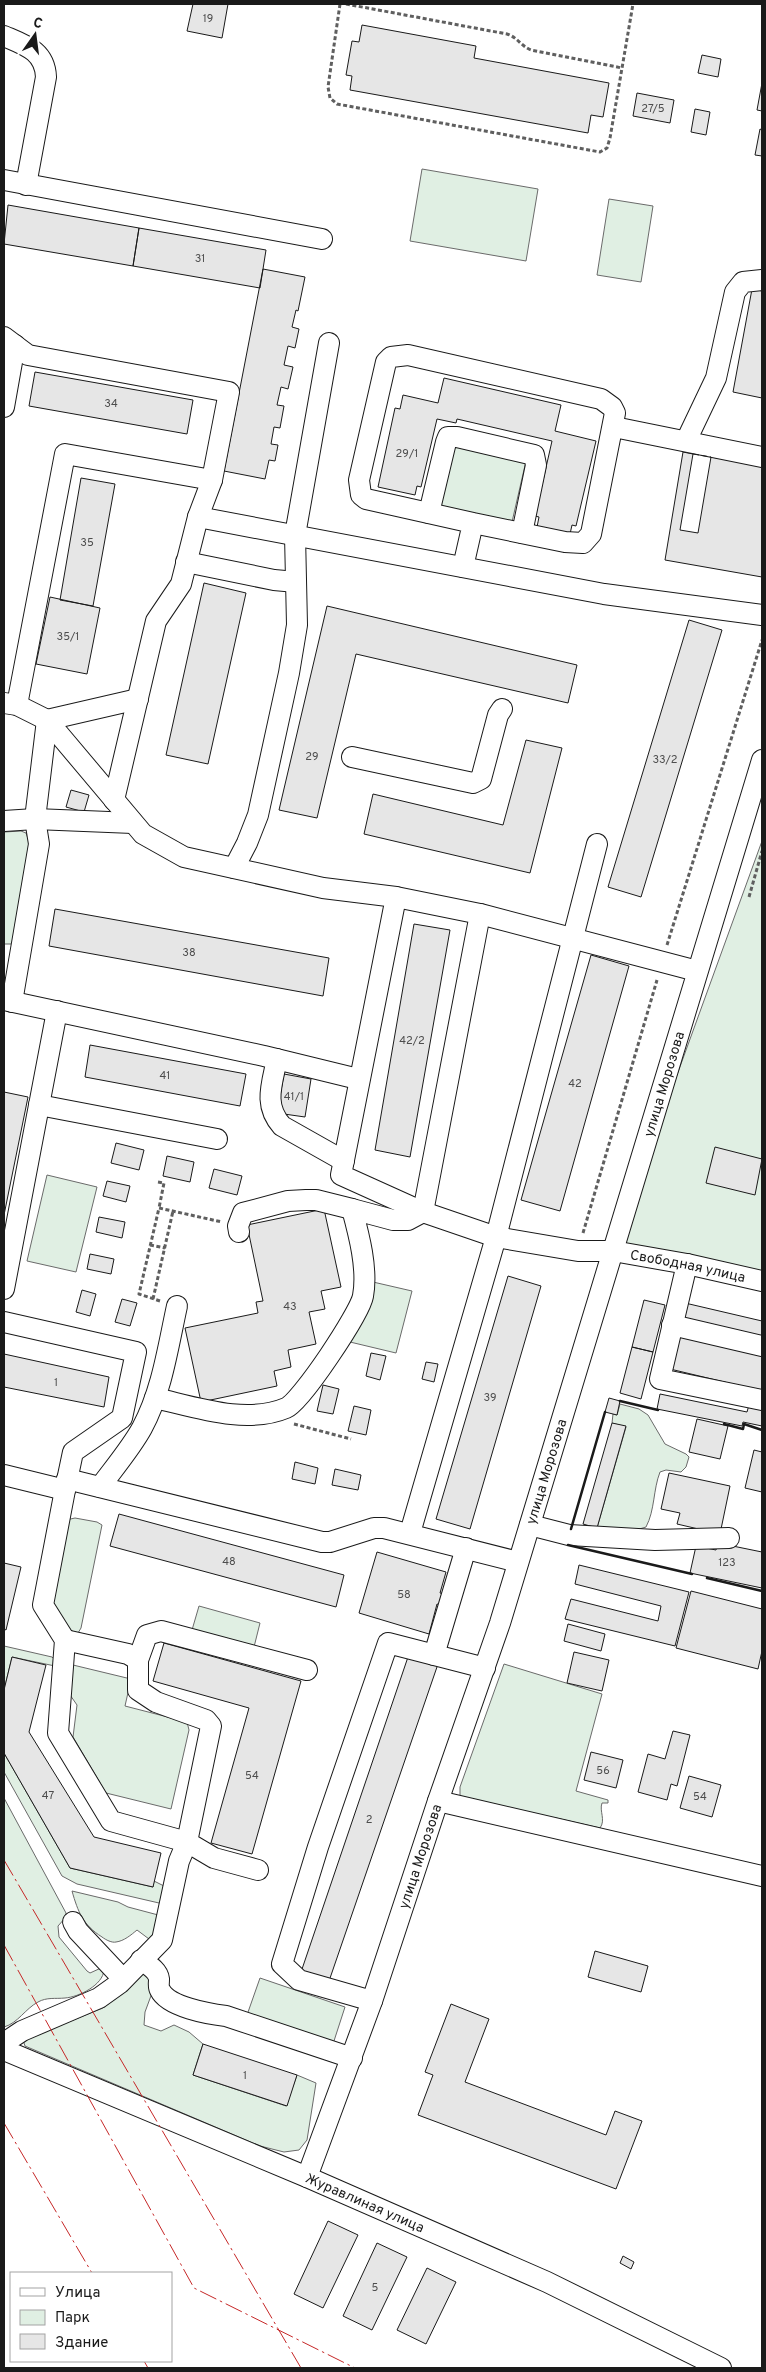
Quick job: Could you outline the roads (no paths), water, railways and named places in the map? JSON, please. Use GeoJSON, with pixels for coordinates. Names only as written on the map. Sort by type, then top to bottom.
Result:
{"type":"FeatureCollection","features":[{"type":"Feature","properties":{"kind":"street"},"geometry":{"type":"LineString","coordinates":[[4,36],[28,46],[41,56],[46,67],[46,77],[26,185]]}},
{"type":"Feature","properties":{"kind":"street"},"geometry":{"type":"LineString","coordinates":[[4,180],[322,239]]}},
{"type":"Feature","properties":{"kind":"street"},"geometry":{"type":"LineString","coordinates":[[686,441],[716,378],[738,286],[743,282],[762,280]]}},
{"type":"Feature","properties":{"kind":"street"},"geometry":{"type":"LineString","coordinates":[[4,407],[10,341]]}},
{"type":"Feature","properties":{"kind":"street"},"geometry":{"type":"LineString","coordinates":[[10,341],[28,354],[228,392],[212,480],[198,517],[181,584],[156,621],[114,800]]}},
{"type":"Feature","properties":{"kind":"street"},"geometry":{"type":"LineString","coordinates":[[234,868],[247,843],[258,814],[289,673],[297,624],[295,535],[329,343]]}},
{"type":"Feature","properties":{"kind":"street"},"geometry":{"type":"LineString","coordinates":[[408,355],[600,399],[612,406],[615,413],[614,427],[591,534],[583,543],[429,514],[366,499],[361,495],[359,488],[386,362],[391,356],[408,355]]}},
{"type":"Feature","properties":{"kind":"street"},"geometry":{"type":"LineString","coordinates":[[614,427],[762,456]]}},
{"type":"Feature","properties":{"kind":"street"},"geometry":{"type":"LineString","coordinates":[[429,514],[446,442],[448,438],[457,437],[534,455],[536,465],[522,533]]}},
{"type":"Feature","properties":{"kind":"street"},"geometry":{"type":"LineString","coordinates":[[212,480],[65,454],[10,704],[47,720],[142,834],[184,857],[323,888],[396,897],[480,914],[697,970]]}},
{"type":"Feature","properties":{"kind":"street"},"geometry":{"type":"LineString","coordinates":[[198,517],[604,594],[762,615]]}},
{"type":"Feature","properties":{"kind":"street"},"geometry":{"type":"LineString","coordinates":[[463,567],[473,523]]}},
{"type":"Feature","properties":{"kind":"street"},"geometry":{"type":"LineString","coordinates":[[186,562],[274,580],[296,582]]}},
{"type":"Feature","properties":{"kind":"street"},"geometry":{"type":"LineString","coordinates":[[47,720],[138,699]]}},
{"type":"Feature","properties":{"kind":"street"},"geometry":{"type":"LineString","coordinates":[[352,757],[473,784],[481,779],[498,715],[502,709]]}},
{"type":"Feature","properties":{"kind":"street"},"geometry":{"type":"LineString","coordinates":[[47,720],[35,819],[39,844],[8,1001],[277,1059],[358,1079]]}},
{"type":"Feature","properties":{"kind":"street","name":"улица Морозова"},"geometry":{"type":"LineString","coordinates":[[307,2176],[372,2001],[438,1801],[485,1668],[762,760]]}},
{"type":"Feature","properties":{"kind":"street"},"geometry":{"type":"LineString","coordinates":[[4,821],[35,819],[133,823]]}},
{"type":"Feature","properties":{"kind":"street"},"geometry":{"type":"LineString","coordinates":[[410,1533],[496,1237],[597,844]]}},
{"type":"Feature","properties":{"kind":"street"},"geometry":{"type":"LineString","coordinates":[[277,1059],[270,1100],[271,1109],[276,1118],[282,1126],[344,1162],[358,1079],[396,897]]}},
{"type":"Feature","properties":{"kind":"street"},"geometry":{"type":"LineString","coordinates":[[238,1229],[243,1212],[288,1201],[316,1200],[393,1220],[408,1220],[423,1212],[480,914]]}},
{"type":"Feature","properties":{"kind":"street"},"geometry":{"type":"LineString","coordinates":[[4,1289],[57,1011]]}},
{"type":"Feature","properties":{"kind":"street"},"geometry":{"type":"LineString","coordinates":[[39,1105],[217,1139]]}},
{"type":"Feature","properties":{"kind":"street","name":"Свободная улица"},"geometry":{"type":"LineString","coordinates":[[344,1162],[341,1175],[423,1212],[496,1237],[578,1251],[613,1251],[687,1264],[762,1281]]}},
{"type":"Feature","properties":{"kind":"street"},"geometry":{"type":"LineString","coordinates":[[155,1398],[235,1415],[250,1416],[288,1407],[296,1402],[357,1310],[363,1296],[364,1277],[352,1209]]}},
{"type":"Feature","properties":{"kind":"street"},"geometry":{"type":"LineString","coordinates":[[687,1264],[660,1379],[762,1400]]}},
{"type":"Feature","properties":{"kind":"street"},"geometry":{"type":"LineString","coordinates":[[100,1487],[142,1430],[155,1398],[177,1306]]}},
{"type":"Feature","properties":{"kind":"street"},"geometry":{"type":"LineString","coordinates":[[4,1322],[136,1352],[122,1418],[73,1452],[66,1485],[43,1605],[65,1640],[58,1733],[111,1821],[187,1842],[214,1858],[258,1870]]}},
{"type":"Feature","properties":{"kind":"street"},"geometry":{"type":"LineString","coordinates":[[672,1326],[762,1346]]}},
{"type":"Feature","properties":{"kind":"street"},"geometry":{"type":"LineString","coordinates":[[4,1476],[66,1485],[100,1487],[322,1542],[330,1542],[374,1528],[410,1533],[518,1562]]}},
{"type":"Feature","properties":{"kind":"street"},"geometry":{"type":"LineString","coordinates":[[530,1525],[578,1536],[655,1540],[729,1538]]}},
{"type":"Feature","properties":{"kind":"street"},"geometry":{"type":"LineString","coordinates":[[434,1655],[466,1548]]}},
{"type":"Feature","properties":{"kind":"street"},"geometry":{"type":"LineString","coordinates":[[4,2043],[22,2031],[99,1998],[124,1979],[162,1940],[179,1861],[187,1842],[212,1726],[206,1720],[156,1702],[138,1690],[138,1660],[147,1635],[161,1631],[307,1670]]}},
{"type":"Feature","properties":{"kind":"street"},"geometry":{"type":"LineString","coordinates":[[65,1640],[128,1654],[138,1660]]}},
{"type":"Feature","properties":{"kind":"street"},"geometry":{"type":"LineString","coordinates":[[372,2001],[299,1980],[282,1964],[318,1847],[388,1643],[485,1668]]}},
{"type":"Feature","properties":{"kind":"street"},"geometry":{"type":"LineString","coordinates":[[438,1801],[762,1876]]}},
{"type":"Feature","properties":{"kind":"street"},"geometry":{"type":"LineString","coordinates":[[72,1922],[78,1931],[124,1979]]}},
{"type":"Feature","properties":{"kind":"street"},"geometry":{"type":"LineString","coordinates":[[141,1960],[156,1971],[159,1978],[158,1988],[165,1999],[210,2014],[226,2016],[352,2058]]}},
{"type":"Feature","properties":{"kind":"street","name":"Журавлиная улица"},"geometry":{"type":"LineString","coordinates":[[4,2050],[307,2176],[547,2282],[721,2368]]}}]}
